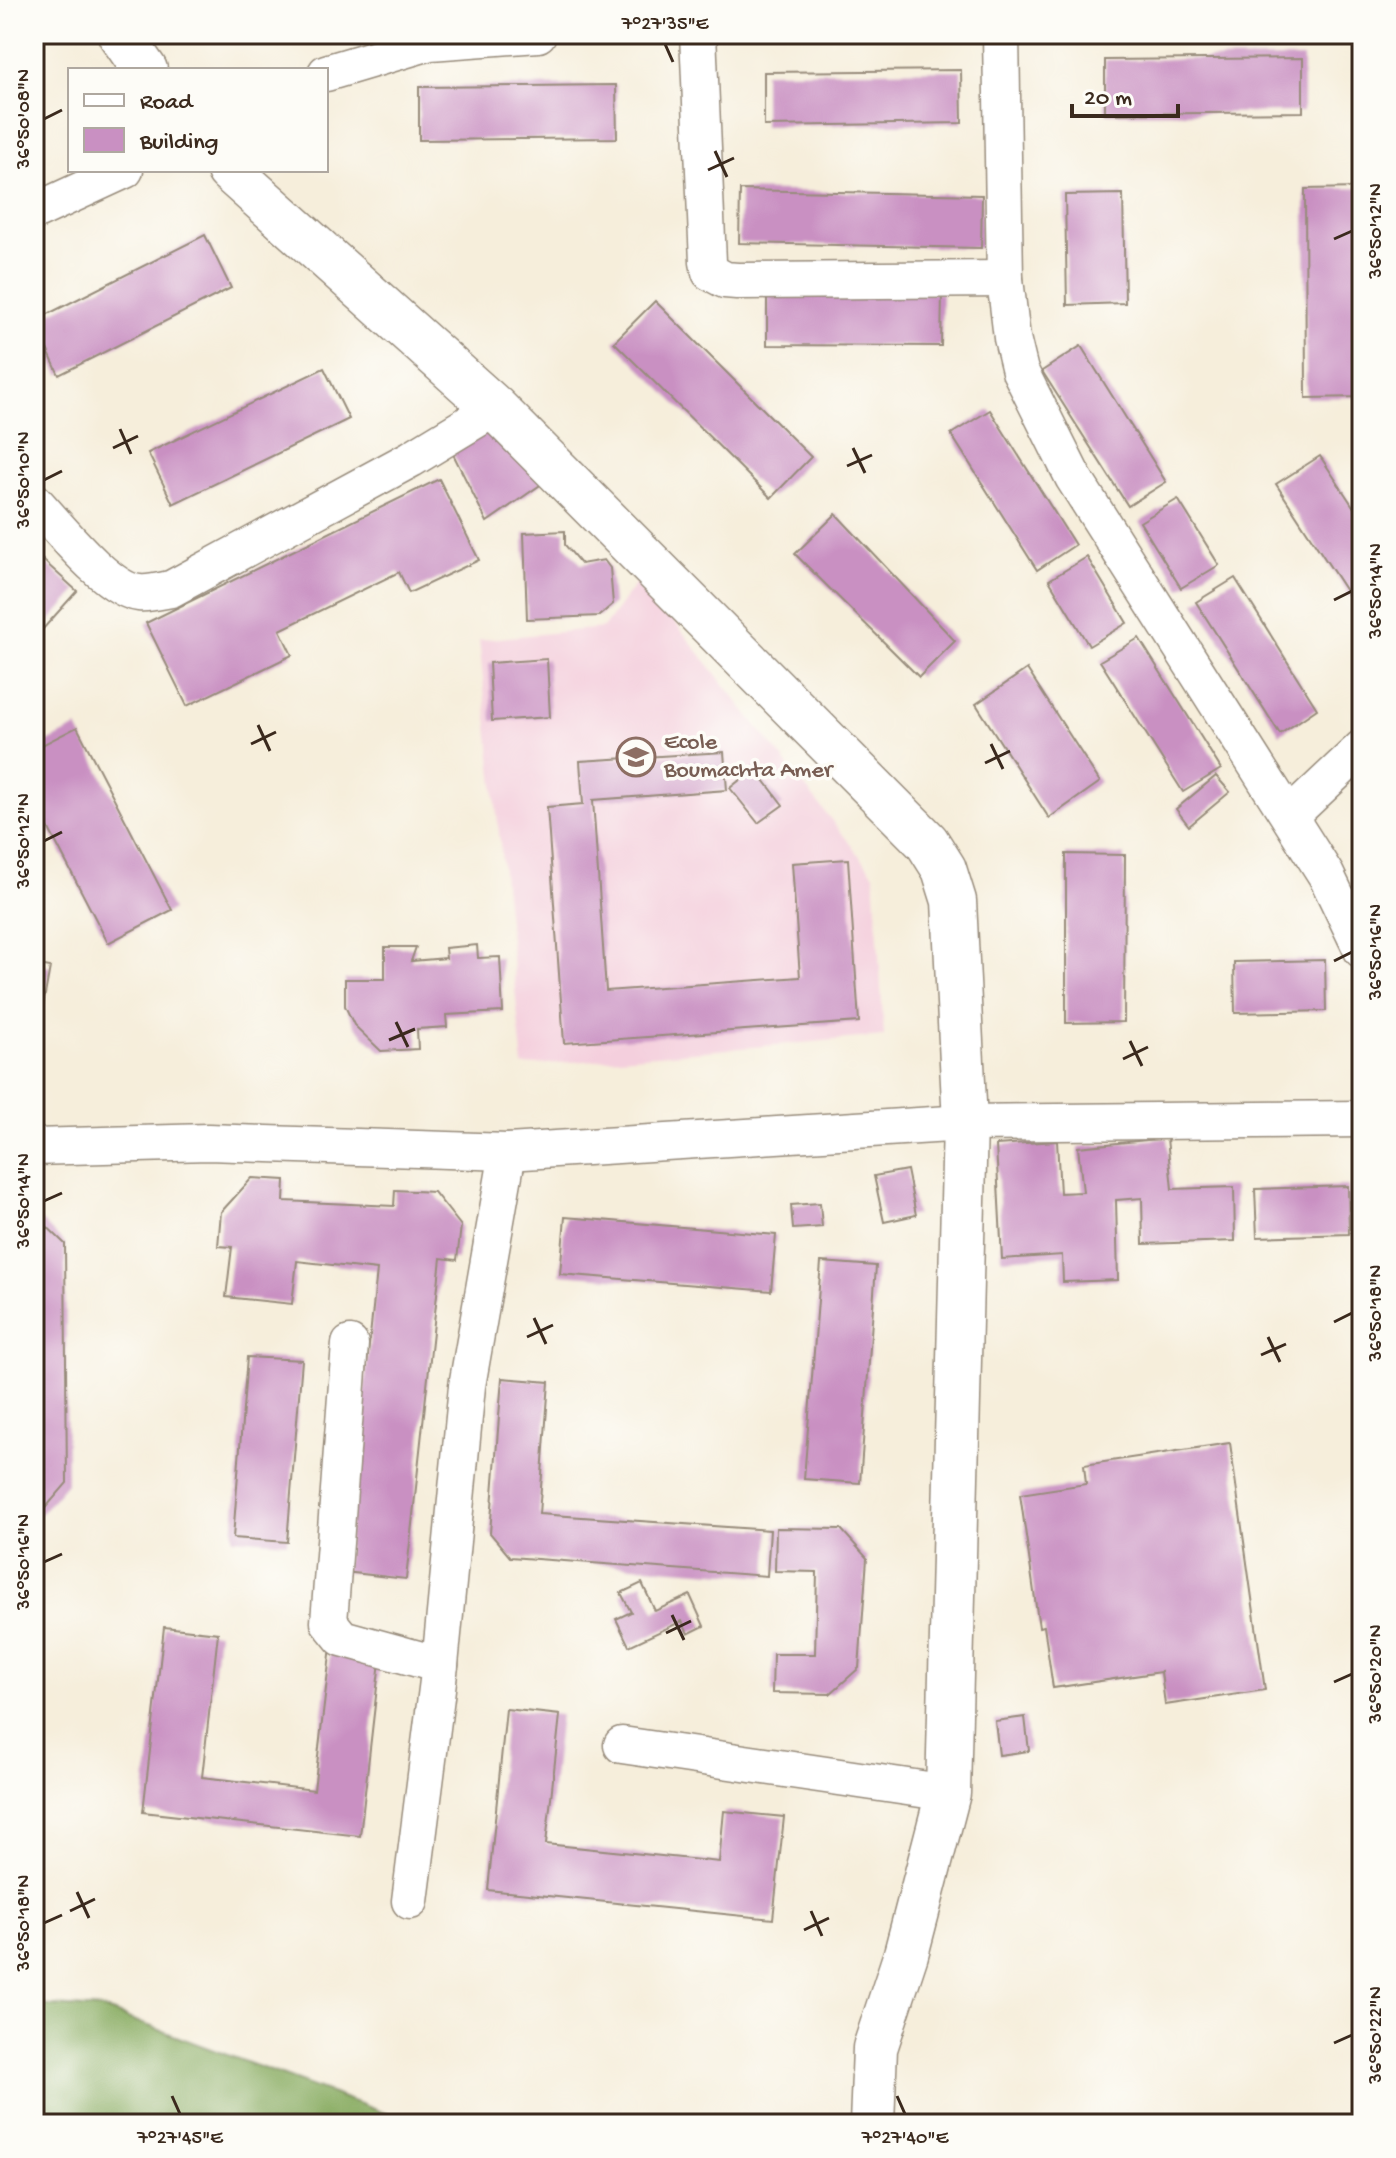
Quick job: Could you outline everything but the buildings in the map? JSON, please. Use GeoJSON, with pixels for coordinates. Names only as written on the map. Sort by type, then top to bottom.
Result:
{"type":"FeatureCollection","features":[{"type":"Feature","properties":{"kind":"main road"},"geometry":{"type":"LineString","coordinates":[[120,34],[144,68]]}},
{"type":"Feature","properties":{"kind":"main road"},"geometry":{"type":"LineString","coordinates":[[231,172],[495,408],[927,842],[944,869],[954,901],[965,1123],[948,1793],[906,1954],[875,2048],[872,2124]]}},
{"type":"Feature","properties":{"kind":"street"},"geometry":{"type":"LineString","coordinates":[[328,72],[430,42],[538,34]]}},
{"type":"Feature","properties":{"kind":"street"},"geometry":{"type":"LineString","coordinates":[[698,34],[708,262],[710,272],[717,278],[1005,279]]}},
{"type":"Feature","properties":{"kind":"street"},"geometry":{"type":"LineString","coordinates":[[1001,34],[1005,279],[1012,338],[1020,371],[1060,453],[1142,589],[1326,875],[1362,950]]}},
{"type":"Feature","properties":{"kind":"street"},"geometry":{"type":"LineString","coordinates":[[34,212],[121,172]]}},
{"type":"Feature","properties":{"kind":"street"},"geometry":{"type":"LineString","coordinates":[[34,501],[112,581],[136,593],[154,593],[171,589],[411,459],[495,408]]}},
{"type":"Feature","properties":{"kind":"street"},"geometry":{"type":"LineString","coordinates":[[1290,816],[1362,748]]}},
{"type":"Feature","properties":{"kind":"street"},"geometry":{"type":"LineString","coordinates":[[34,1147],[208,1142],[508,1152],[965,1123],[1362,1119]]}},
{"type":"Feature","properties":{"kind":"street"},"geometry":{"type":"LineString","coordinates":[[410,1901],[440,1665],[467,1386],[508,1152]]}},
{"type":"Feature","properties":{"kind":"street"},"geometry":{"type":"LineString","coordinates":[[350,1344],[329,1622],[342,1638],[440,1665]]}},
{"type":"Feature","properties":{"kind":"street"},"geometry":{"type":"LineString","coordinates":[[622,1745],[948,1793]]}},
{"type":"Feature","properties":{"kind":"shaded area","name":"Ecole Boumachta Amer"},"geometry":{"type":"Polygon","coordinates":[[[640,578],[874,874],[884,1036],[523,1066],[479,640],[603,628],[640,578]]]}},
{"type":"Feature","properties":{"kind":"green space"},"geometry":{"type":"Polygon","coordinates":[[[34,2005],[103,2009],[414,2124],[34,2124],[34,2005]]]}},
{"type":"Feature","properties":{"kind":"place","name":"Ecole Boumachta Amer"},"geometry":{"type":"Point","coordinates":[636,757]}}]}
